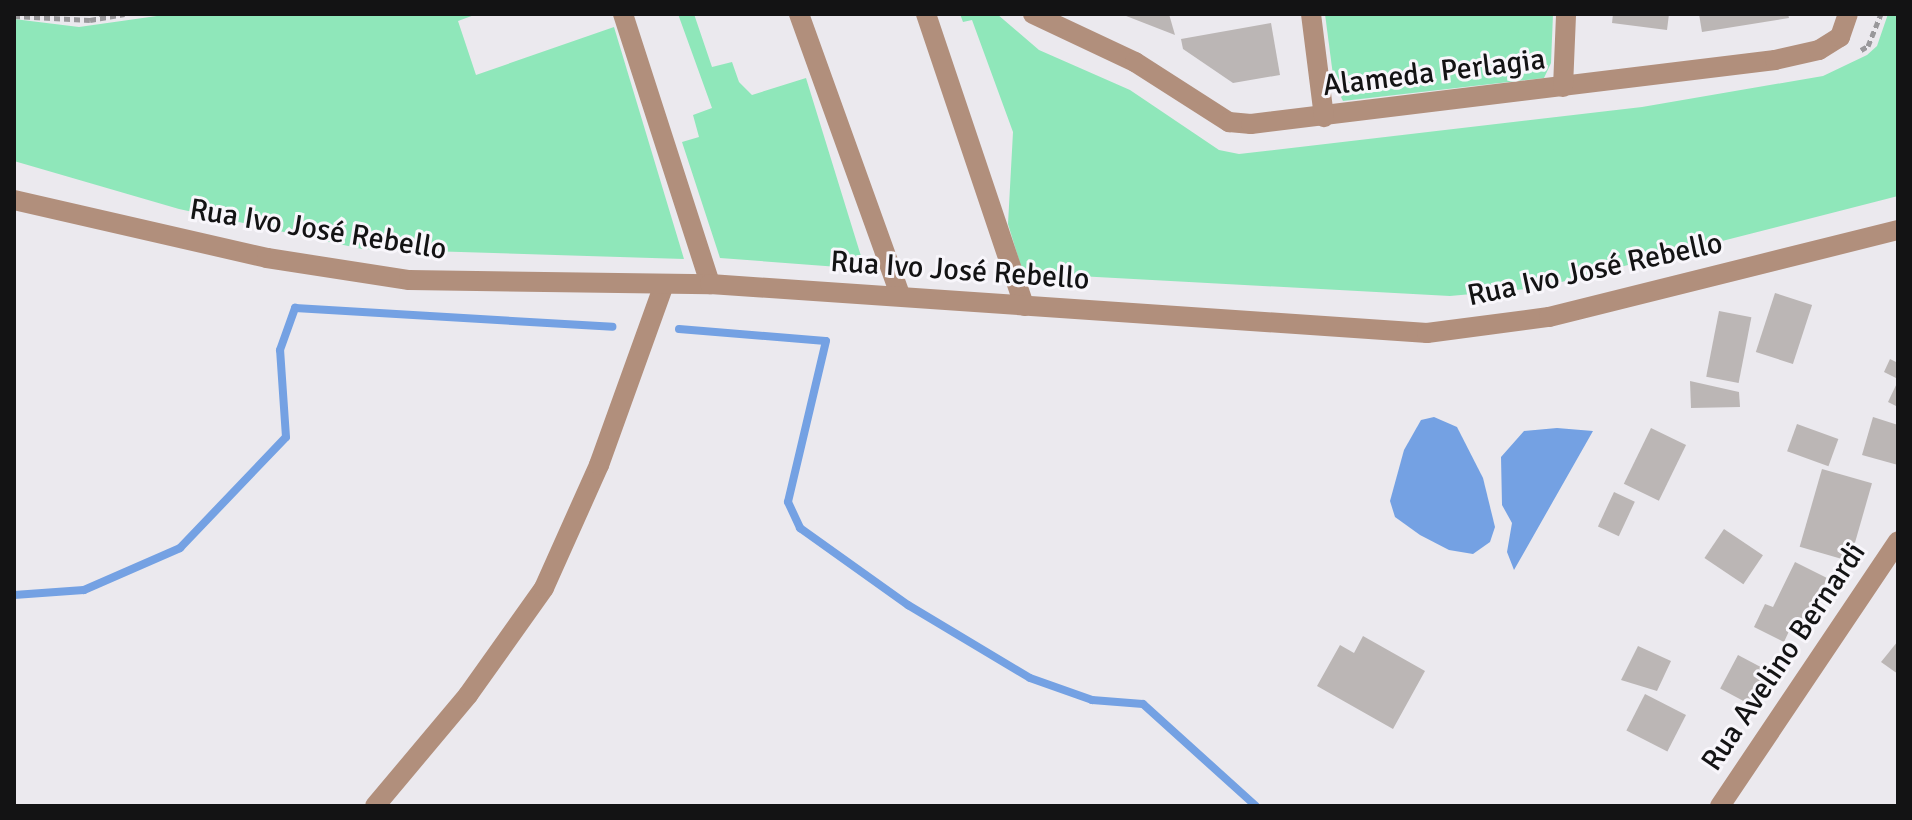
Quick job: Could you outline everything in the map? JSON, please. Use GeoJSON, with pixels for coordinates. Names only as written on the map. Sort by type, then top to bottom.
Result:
{"type":"FeatureCollection","features":[{"type":"Feature","properties":{"kind":"street"},"geometry":{"type":"LineString","coordinates":[[623,14],[710,284]]}},
{"type":"Feature","properties":{"kind":"street"},"geometry":{"type":"LineString","coordinates":[[799,14],[900,295]]}},
{"type":"Feature","properties":{"kind":"street"},"geometry":{"type":"LineString","coordinates":[[926,14],[1024,306]]}},
{"type":"Feature","properties":{"kind":"street","name":"Alameda Perlagia"},"geometry":{"type":"LineString","coordinates":[[1033,14],[1135,62],[1229,122],[1324,117],[1819,50],[1840,37],[1848,14]]}},
{"type":"Feature","properties":{"kind":"street"},"geometry":{"type":"LineString","coordinates":[[1311,14],[1324,117]]}},
{"type":"Feature","properties":{"kind":"street"},"geometry":{"type":"LineString","coordinates":[[1563,87],[1566,14]]}},
{"type":"Feature","properties":{"kind":"street","name":"Rua Ivo José Rebello"},"geometry":{"type":"LineString","coordinates":[[14,200],[267,258],[409,280],[710,284],[900,295],[1316,329],[1427,333],[1482,329],[1898,230]]}},
{"type":"Feature","properties":{"kind":"street"},"geometry":{"type":"LineString","coordinates":[[375,806],[468,695],[544,588],[599,465],[664,284]]}},
{"type":"Feature","properties":{"kind":"street","name":"Rua Avelino Bernardi"},"geometry":{"type":"LineString","coordinates":[[1720,806],[1898,541]]}},
{"type":"Feature","properties":{"kind":"path"},"geometry":{"type":"LineString","coordinates":[[14,16],[90,20],[124,14]]}},
{"type":"Feature","properties":{"kind":"green space"},"geometry":{"type":"Polygon","coordinates":[[[171,14],[477,14],[458,21],[476,75],[614,27],[684,259],[362,249],[179,209],[14,161],[14,19],[79,27],[171,14]]]}},
{"type":"Feature","properties":{"kind":"green space"},"geometry":{"type":"Polygon","coordinates":[[[678,14],[694,14],[712,67],[732,62],[739,82],[752,95],[806,78],[865,269],[720,258],[682,142],[699,137],[693,115],[712,108],[678,14]]]}},
{"type":"Feature","properties":{"kind":"green space"},"geometry":{"type":"Polygon","coordinates":[[[960,14],[997,14],[1039,50],[1130,90],[1219,150],[1239,154],[1642,107],[1823,76],[1867,55],[1877,46],[1888,14],[1898,14],[1898,196],[1538,288],[1450,296],[1023,273],[1008,224],[1013,132],[972,20],[963,22],[960,14]]]}},
{"type":"Feature","properties":{"kind":"green space"},"geometry":{"type":"Polygon","coordinates":[[[1325,14],[1553,14],[1551,63],[1544,78],[1343,101],[1334,83],[1325,14]]]}},
{"type":"Feature","properties":{"kind":"water"},"geometry":{"type":"Polygon","coordinates":[[[1434,417],[1457,427],[1483,478],[1495,527],[1490,542],[1473,554],[1449,550],[1420,535],[1395,517],[1390,501],[1404,450],[1421,420],[1434,417]]]}},
{"type":"Feature","properties":{"kind":"water"},"geometry":{"type":"Polygon","coordinates":[[[1557,428],[1593,431],[1514,570],[1507,552],[1512,523],[1502,505],[1501,457],[1524,431],[1557,428]]]}},
{"type":"Feature","properties":{"kind":"building"},"geometry":{"type":"Polygon","coordinates":[[[1121,14],[1169,14],[1175,35],[1121,14]]]}},
{"type":"Feature","properties":{"kind":"building"},"geometry":{"type":"Polygon","coordinates":[[[1613,14],[1669,14],[1667,30],[1612,23],[1613,14]]]}},
{"type":"Feature","properties":{"kind":"building"},"geometry":{"type":"Polygon","coordinates":[[[1699,14],[1788,14],[1789,18],[1702,32],[1699,14]]]}},
{"type":"Feature","properties":{"kind":"building"},"geometry":{"type":"Polygon","coordinates":[[[1271,23],[1280,75],[1233,83],[1183,49],[1181,39],[1271,23]]]}},
{"type":"Feature","properties":{"kind":"building"},"geometry":{"type":"Polygon","coordinates":[[[1775,293],[1812,305],[1793,364],[1756,352],[1775,293]]]}},
{"type":"Feature","properties":{"kind":"building"},"geometry":{"type":"Polygon","coordinates":[[[1719,311],[1751,317],[1739,383],[1706,377],[1719,311]]]}},
{"type":"Feature","properties":{"kind":"building"},"geometry":{"type":"Polygon","coordinates":[[[1890,359],[1898,363],[1898,379],[1884,372],[1890,359]]]}},
{"type":"Feature","properties":{"kind":"building"},"geometry":{"type":"Polygon","coordinates":[[[1690,381],[1739,392],[1740,407],[1691,408],[1690,381]]]}},
{"type":"Feature","properties":{"kind":"building"},"geometry":{"type":"Polygon","coordinates":[[[1898,381],[1898,407],[1888,402],[1898,381]]]}},
{"type":"Feature","properties":{"kind":"building"},"geometry":{"type":"Polygon","coordinates":[[[1873,417],[1898,425],[1898,465],[1862,455],[1873,417]]]}},
{"type":"Feature","properties":{"kind":"building"},"geometry":{"type":"Polygon","coordinates":[[[1797,424],[1838,439],[1828,466],[1787,451],[1797,424]]]}},
{"type":"Feature","properties":{"kind":"building"},"geometry":{"type":"Polygon","coordinates":[[[1651,428],[1686,445],[1659,501],[1624,484],[1651,428]]]}},
{"type":"Feature","properties":{"kind":"building"},"geometry":{"type":"Polygon","coordinates":[[[1822,469],[1872,483],[1850,561],[1800,547],[1822,469]]]}},
{"type":"Feature","properties":{"kind":"building"},"geometry":{"type":"Polygon","coordinates":[[[1614,492],[1635,502],[1619,536],[1598,526],[1614,492]]]}},
{"type":"Feature","properties":{"kind":"building"},"geometry":{"type":"Polygon","coordinates":[[[1724,529],[1763,555],[1743,584],[1704,558],[1724,529]]]}},
{"type":"Feature","properties":{"kind":"building"},"geometry":{"type":"Polygon","coordinates":[[[1795,562],[1831,580],[1803,636],[1790,629],[1784,642],[1754,627],[1765,604],[1773,607],[1795,562]]]}},
{"type":"Feature","properties":{"kind":"building"},"geometry":{"type":"Polygon","coordinates":[[[1363,636],[1425,671],[1393,729],[1317,686],[1340,645],[1354,653],[1363,636]]]}},
{"type":"Feature","properties":{"kind":"building"},"geometry":{"type":"Polygon","coordinates":[[[1898,641],[1898,674],[1881,662],[1898,641]]]}},
{"type":"Feature","properties":{"kind":"building"},"geometry":{"type":"Polygon","coordinates":[[[1638,646],[1671,661],[1657,691],[1621,680],[1638,646]]]}},
{"type":"Feature","properties":{"kind":"building"},"geometry":{"type":"Polygon","coordinates":[[[1738,655],[1772,673],[1754,706],[1720,689],[1738,655]]]}},
{"type":"Feature","properties":{"kind":"building"},"geometry":{"type":"Polygon","coordinates":[[[1645,694],[1686,715],[1667,751],[1626,731],[1645,694]]]}},
{"type":"Feature","properties":{"kind":"waterway"},"geometry":{"type":"LineString","coordinates":[[14,595],[84,590],[180,548],[286,437],[280,350],[295,308],[612,327]]}},
{"type":"Feature","properties":{"kind":"waterway"},"geometry":{"type":"LineString","coordinates":[[679,329],[826,341],[788,502],[800,528],[908,605],[1030,678],[1092,700],[1143,704],[1256,806]]}}]}
